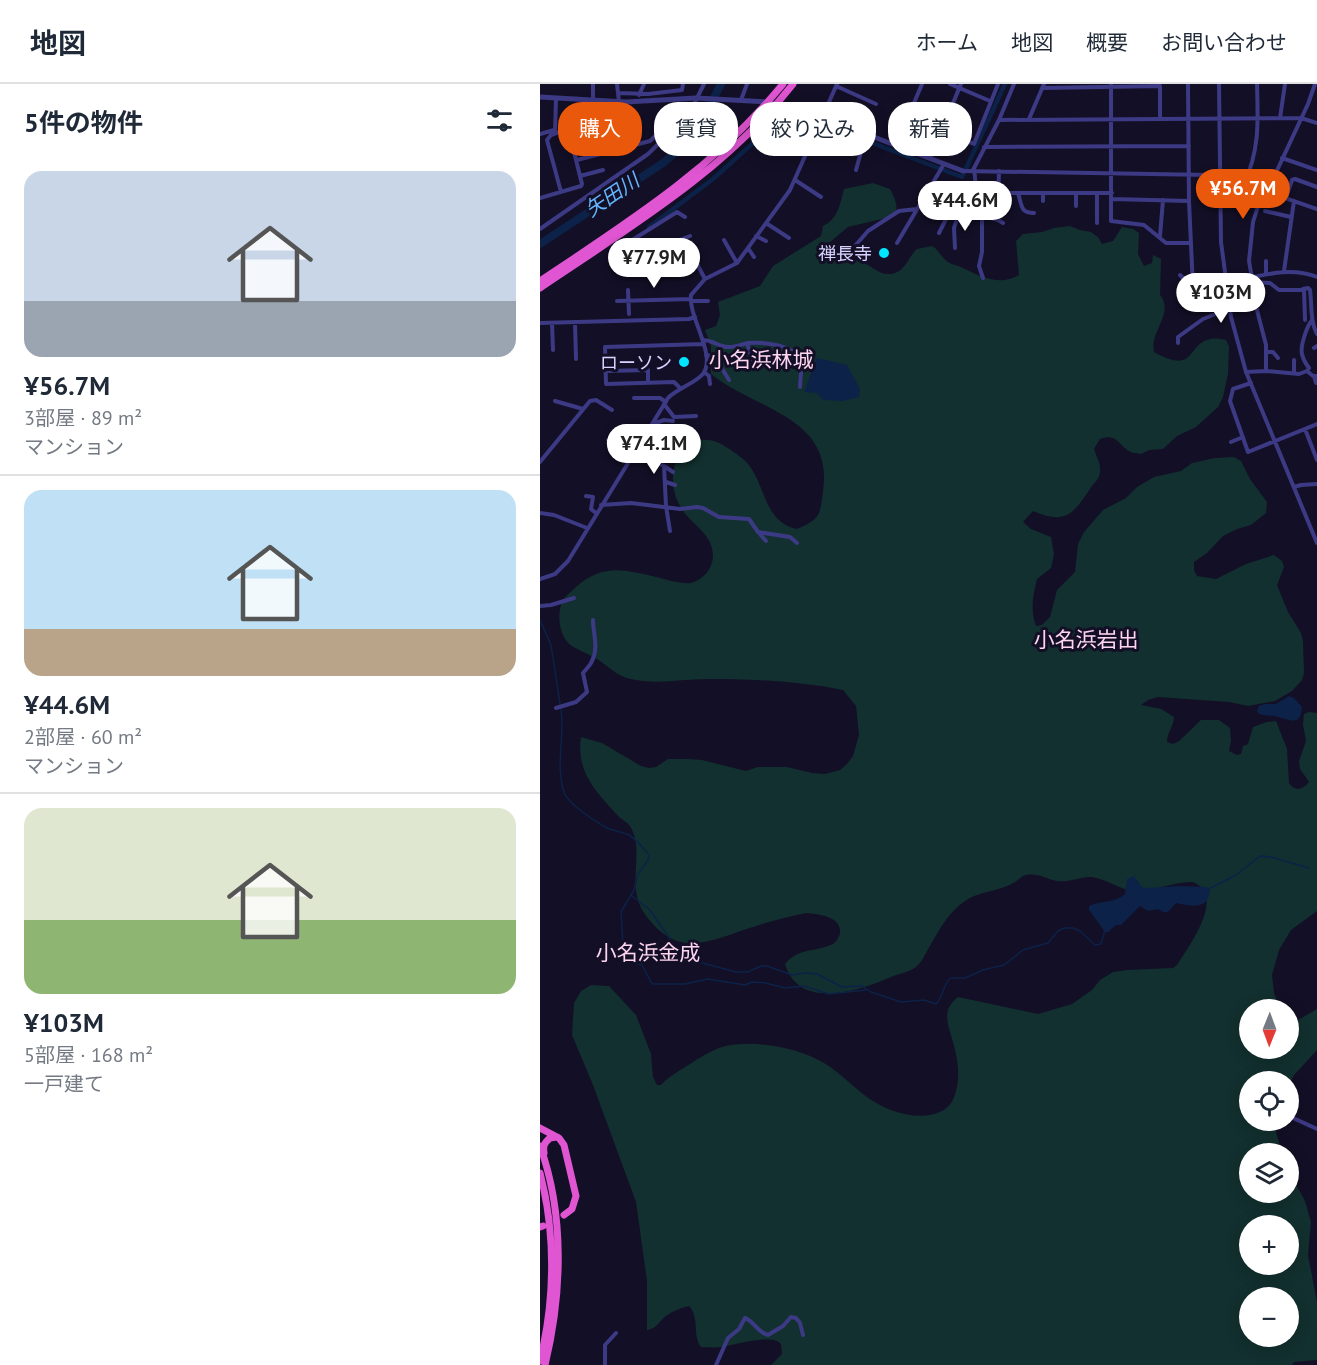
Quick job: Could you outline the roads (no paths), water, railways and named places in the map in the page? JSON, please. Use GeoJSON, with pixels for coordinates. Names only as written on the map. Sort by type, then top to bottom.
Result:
{"type":"FeatureCollection","features":[{"type":"Feature","properties":{"kind":"highway"},"geometry":{"type":"LineString","coordinates":[[768,102],[783,84]]}},
{"type":"Feature","properties":{"kind":"highway"},"geometry":{"type":"LineString","coordinates":[[778,102],[793,84]]}},
{"type":"Feature","properties":{"kind":"highway"},"geometry":{"type":"LineString","coordinates":[[540,281],[675,189],[750,120]]}},
{"type":"Feature","properties":{"kind":"highway"},"geometry":{"type":"LineString","coordinates":[[540,288],[680,193],[722,159],[750,130]]}},
{"type":"Feature","properties":{"kind":"highway"},"geometry":{"type":"LineString","coordinates":[[540,1128],[559,1138],[564,1145],[576,1196],[572,1209],[564,1215]]}},
{"type":"Feature","properties":{"kind":"highway"},"geometry":{"type":"LineString","coordinates":[[545,1365],[552,1337],[558,1268],[553,1198],[543,1146],[550,1137],[559,1138]]}},
{"type":"Feature","properties":{"kind":"highway"},"geometry":{"type":"LineString","coordinates":[[540,1146],[544,1157]]}},
{"type":"Feature","properties":{"kind":"highway"},"geometry":{"type":"LineString","coordinates":[[540,1173],[550,1227],[552,1269],[549,1310],[540,1361]]}},
{"type":"Feature","properties":{"kind":"street"},"geometry":{"type":"LineString","coordinates":[[593,84],[593,100]]}},
{"type":"Feature","properties":{"kind":"street"},"geometry":{"type":"LineString","coordinates":[[540,97],[619,102],[617,84]]}},
{"type":"Feature","properties":{"kind":"street"},"geometry":{"type":"LineString","coordinates":[[644,84],[639,94],[639,102],[698,98],[768,102]]}},
{"type":"Feature","properties":{"kind":"street"},"geometry":{"type":"LineString","coordinates":[[619,93],[639,94],[682,90],[683,84]]}},
{"type":"Feature","properties":{"kind":"street"},"geometry":{"type":"LineString","coordinates":[[540,229],[648,154],[686,117],[704,84]]}},
{"type":"Feature","properties":{"kind":"street"},"geometry":{"type":"LineString","coordinates":[[741,100],[747,84]]}},
{"type":"Feature","properties":{"kind":"street"},"geometry":{"type":"LineString","coordinates":[[914,102],[922,84]]}},
{"type":"Feature","properties":{"kind":"street"},"geometry":{"type":"LineString","coordinates":[[950,84],[960,86],[990,101]]}},
{"type":"Feature","properties":{"kind":"street"},"geometry":{"type":"LineString","coordinates":[[972,143],[974,144],[998,84]]}},
{"type":"Feature","properties":{"kind":"street"},"geometry":{"type":"LineString","coordinates":[[970,171],[999,120],[1014,84]]}},
{"type":"Feature","properties":{"kind":"street"},"geometry":{"type":"LineString","coordinates":[[1188,84],[1190,243],[1193,288]]}},
{"type":"Feature","properties":{"kind":"street"},"geometry":{"type":"LineString","coordinates":[[1219,84],[1221,242],[1229,310],[1246,372],[1317,543]]}},
{"type":"Feature","properties":{"kind":"street"},"geometry":{"type":"LineString","coordinates":[[1244,184],[1256,153],[1257,84]]}},
{"type":"Feature","properties":{"kind":"street"},"geometry":{"type":"LineString","coordinates":[[1280,118],[1285,84]]}},
{"type":"Feature","properties":{"kind":"street"},"geometry":{"type":"LineString","coordinates":[[1266,371],[1266,352],[1249,261],[1250,243],[1261,197],[1266,192],[1315,84]]}},
{"type":"Feature","properties":{"kind":"street"},"geometry":{"type":"LineString","coordinates":[[828,102],[836,85],[872,102]]}},
{"type":"Feature","properties":{"kind":"street"},"geometry":{"type":"LineString","coordinates":[[1029,119],[1043,86],[1160,85],[1160,119]]}},
{"type":"Feature","properties":{"kind":"street"},"geometry":{"type":"LineString","coordinates":[[953,102],[960,86]]}},
{"type":"Feature","properties":{"kind":"street"},"geometry":{"type":"LineString","coordinates":[[1111,86],[1112,220],[1144,225],[1166,243],[1190,243]]}},
{"type":"Feature","properties":{"kind":"street"},"geometry":{"type":"LineString","coordinates":[[556,97],[554,131],[547,140],[561,192]]}},
{"type":"Feature","properties":{"kind":"street"},"geometry":{"type":"LineString","coordinates":[[999,120],[1301,118],[1317,123]]}},
{"type":"Feature","properties":{"kind":"street"},"geometry":{"type":"LineString","coordinates":[[540,134],[568,131],[577,160],[581,186],[540,198]]}},
{"type":"Feature","properties":{"kind":"street"},"geometry":{"type":"LineString","coordinates":[[577,160],[650,141],[654,137]]}},
{"type":"Feature","properties":{"kind":"street"},"geometry":{"type":"LineString","coordinates":[[876,138],[929,159],[970,171],[1189,174],[1221,177],[1317,210]]}},
{"type":"Feature","properties":{"kind":"street"},"geometry":{"type":"LineString","coordinates":[[984,147],[1190,146]]}},
{"type":"Feature","properties":{"kind":"street"},"geometry":{"type":"LineString","coordinates":[[540,579],[547,578],[562,569],[665,403],[680,388],[704,372],[706,355],[691,300],[694,290],[705,279],[737,262],[795,180],[805,156]]}},
{"type":"Feature","properties":{"kind":"street"},"geometry":{"type":"LineString","coordinates":[[856,170],[860,156]]}},
{"type":"Feature","properties":{"kind":"street"},"geometry":{"type":"LineString","coordinates":[[1282,158],[1317,170]]}},
{"type":"Feature","properties":{"kind":"street"},"geometry":{"type":"LineString","coordinates":[[897,243],[944,164]]}},
{"type":"Feature","properties":{"kind":"street"},"geometry":{"type":"LineString","coordinates":[[580,176],[603,170]]}},
{"type":"Feature","properties":{"kind":"street"},"geometry":{"type":"LineString","coordinates":[[968,224],[976,178],[970,171]]}},
{"type":"Feature","properties":{"kind":"street"},"geometry":{"type":"LineString","coordinates":[[998,206],[999,171]]}},
{"type":"Feature","properties":{"kind":"street"},"geometry":{"type":"LineString","coordinates":[[795,180],[821,197]]}},
{"type":"Feature","properties":{"kind":"street"},"geometry":{"type":"LineString","coordinates":[[1286,198],[1292,180],[1317,187]]}},
{"type":"Feature","properties":{"kind":"street"},"geometry":{"type":"LineString","coordinates":[[998,193],[1112,193]]}},
{"type":"Feature","properties":{"kind":"street"},"geometry":{"type":"LineString","coordinates":[[1018,193],[1023,210],[1026,213],[1034,213]]}},
{"type":"Feature","properties":{"kind":"street"},"geometry":{"type":"LineString","coordinates":[[1043,193],[1043,201]]}},
{"type":"Feature","properties":{"kind":"street"},"geometry":{"type":"LineString","coordinates":[[1076,193],[1076,206]]}},
{"type":"Feature","properties":{"kind":"street"},"geometry":{"type":"LineString","coordinates":[[1097,193],[1097,223]]}},
{"type":"Feature","properties":{"kind":"street"},"geometry":{"type":"LineString","coordinates":[[924,198],[951,209],[969,208],[982,216],[1003,223]]}},
{"type":"Feature","properties":{"kind":"street"},"geometry":{"type":"LineString","coordinates":[[1112,199],[1189,201]]}},
{"type":"Feature","properties":{"kind":"street"},"geometry":{"type":"LineString","coordinates":[[1160,236],[1163,200]]}},
{"type":"Feature","properties":{"kind":"street"},"geometry":{"type":"LineString","coordinates":[[1284,271],[1294,201]]}},
{"type":"Feature","properties":{"kind":"street"},"geometry":{"type":"LineString","coordinates":[[848,254],[868,231],[898,211],[918,209]]}},
{"type":"Feature","properties":{"kind":"street"},"geometry":{"type":"LineString","coordinates":[[939,233],[951,209]]}},
{"type":"Feature","properties":{"kind":"street"},"geometry":{"type":"LineString","coordinates":[[955,249],[954,228],[960,210]]}},
{"type":"Feature","properties":{"kind":"street"},"geometry":{"type":"LineString","coordinates":[[1265,211],[1291,217]]}},
{"type":"Feature","properties":{"kind":"street"},"geometry":{"type":"LineString","coordinates":[[685,217],[677,212],[629,243],[636,254],[638,267],[698,265]]}},
{"type":"Feature","properties":{"kind":"street"},"geometry":{"type":"LineString","coordinates":[[982,216],[980,270],[983,278]]}},
{"type":"Feature","properties":{"kind":"street"},"geometry":{"type":"LineString","coordinates":[[766,223],[789,238]]}},
{"type":"Feature","properties":{"kind":"street"},"geometry":{"type":"LineString","coordinates":[[659,248],[690,236]]}},
{"type":"Feature","properties":{"kind":"street"},"geometry":{"type":"LineString","coordinates":[[756,236],[766,241]]}},
{"type":"Feature","properties":{"kind":"street"},"geometry":{"type":"LineString","coordinates":[[684,238],[705,279]]}},
{"type":"Feature","properties":{"kind":"street"},"geometry":{"type":"LineString","coordinates":[[724,240],[737,262]]}},
{"type":"Feature","properties":{"kind":"street"},"geometry":{"type":"LineString","coordinates":[[748,248],[754,257]]}},
{"type":"Feature","properties":{"kind":"street"},"geometry":{"type":"LineString","coordinates":[[981,260],[988,261]]}},
{"type":"Feature","properties":{"kind":"street"},"geometry":{"type":"LineString","coordinates":[[1266,261],[1266,274]]}},
{"type":"Feature","properties":{"kind":"street"},"geometry":{"type":"LineString","coordinates":[[1252,280],[1266,274],[1284,271],[1297,271],[1317,277]]}},
{"type":"Feature","properties":{"kind":"street"},"geometry":{"type":"LineString","coordinates":[[1180,275],[1217,312]]}},
{"type":"Feature","properties":{"kind":"street"},"geometry":{"type":"LineString","coordinates":[[1225,283],[1252,280],[1270,283],[1279,290],[1308,288],[1312,320],[1317,334]]}},
{"type":"Feature","properties":{"kind":"street"},"geometry":{"type":"LineString","coordinates":[[1302,289],[1305,291],[1305,320]]}},
{"type":"Feature","properties":{"kind":"street"},"geometry":{"type":"LineString","coordinates":[[628,290],[629,314]]}},
{"type":"Feature","properties":{"kind":"street"},"geometry":{"type":"LineString","coordinates":[[617,301],[708,301]]}},
{"type":"Feature","properties":{"kind":"street"},"geometry":{"type":"LineString","coordinates":[[1178,342],[1178,337],[1208,317],[1217,312],[1229,310]]}},
{"type":"Feature","properties":{"kind":"street"},"geometry":{"type":"LineString","coordinates":[[540,323],[689,319],[694,317]]}},
{"type":"Feature","properties":{"kind":"street"},"geometry":{"type":"LineString","coordinates":[[1208,317],[1210,325]]}},
{"type":"Feature","properties":{"kind":"street"},"geometry":{"type":"LineString","coordinates":[[1307,371],[1309,368],[1302,358],[1301,350],[1305,332],[1312,320]]}},
{"type":"Feature","properties":{"kind":"street"},"geometry":{"type":"LineString","coordinates":[[575,322],[576,359]]}},
{"type":"Feature","properties":{"kind":"street"},"geometry":{"type":"LineString","coordinates":[[552,323],[553,350]]}},
{"type":"Feature","properties":{"kind":"street"},"geometry":{"type":"LineString","coordinates":[[680,388],[674,382],[606,384],[605,347],[710,340],[727,347],[747,343],[778,344],[798,356],[801,366],[800,387]]}},
{"type":"Feature","properties":{"kind":"street"},"geometry":{"type":"LineString","coordinates":[[747,343],[752,360]]}},
{"type":"Feature","properties":{"kind":"street"},"geometry":{"type":"LineString","coordinates":[[1266,352],[1273,352],[1278,358]]}},
{"type":"Feature","properties":{"kind":"street"},"geometry":{"type":"LineString","coordinates":[[706,355],[715,357],[729,380]]}},
{"type":"Feature","properties":{"kind":"street"},"geometry":{"type":"LineString","coordinates":[[1294,360],[1294,373]]}},
{"type":"Feature","properties":{"kind":"street"},"geometry":{"type":"LineString","coordinates":[[605,371],[648,370],[648,383]]}},
{"type":"Feature","properties":{"kind":"street"},"geometry":{"type":"LineString","coordinates":[[1246,372],[1299,374],[1307,371],[1316,376],[1316,383]]}},
{"type":"Feature","properties":{"kind":"street"},"geometry":{"type":"LineString","coordinates":[[704,372],[709,376],[710,384]]}},
{"type":"Feature","properties":{"kind":"street"},"geometry":{"type":"LineString","coordinates":[[1251,383],[1233,389],[1230,401],[1248,452],[1317,424]]}},
{"type":"Feature","properties":{"kind":"street"},"geometry":{"type":"LineString","coordinates":[[634,398],[660,398],[674,417],[696,416]]}},
{"type":"Feature","properties":{"kind":"street"},"geometry":{"type":"LineString","coordinates":[[555,400],[584,409]]}},
{"type":"Feature","properties":{"kind":"street"},"geometry":{"type":"LineString","coordinates":[[540,462],[593,400],[612,410]]}},
{"type":"Feature","properties":{"kind":"street"},"geometry":{"type":"LineString","coordinates":[[652,424],[673,421]]}},
{"type":"Feature","properties":{"kind":"street"},"geometry":{"type":"LineString","coordinates":[[1305,429],[1317,460]]}},
{"type":"Feature","properties":{"kind":"street"},"geometry":{"type":"LineString","coordinates":[[1232,442],[1243,437]]}},
{"type":"Feature","properties":{"kind":"street"},"geometry":{"type":"LineString","coordinates":[[608,440],[673,472]]}},
{"type":"Feature","properties":{"kind":"street"},"geometry":{"type":"LineString","coordinates":[[664,466],[670,531]]}},
{"type":"Feature","properties":{"kind":"street"},"geometry":{"type":"LineString","coordinates":[[666,482],[675,485]]}},
{"type":"Feature","properties":{"kind":"street"},"geometry":{"type":"LineString","coordinates":[[1294,488],[1317,484]]}},
{"type":"Feature","properties":{"kind":"street"},"geometry":{"type":"LineString","coordinates":[[586,496],[593,496],[591,509],[596,513]]}},
{"type":"Feature","properties":{"kind":"street"},"geometry":{"type":"LineString","coordinates":[[601,505],[631,503],[680,509],[703,508],[719,516],[744,518],[751,521],[766,541]]}},
{"type":"Feature","properties":{"kind":"street"},"geometry":{"type":"LineString","coordinates":[[540,513],[554,515],[587,528]]}},
{"type":"Feature","properties":{"kind":"street"},"geometry":{"type":"LineString","coordinates":[[758,532],[790,537],[797,543]]}},
{"type":"Feature","properties":{"kind":"street"},"geometry":{"type":"LineString","coordinates":[[540,606],[574,598]]}},
{"type":"Feature","properties":{"kind":"street"},"geometry":{"type":"LineString","coordinates":[[556,708],[576,702],[587,692],[583,673],[591,664],[595,651],[593,620]]}},
{"type":"Feature","properties":{"kind":"street"},"geometry":{"type":"LineString","coordinates":[[1299,1121],[1317,1129]]}},
{"type":"Feature","properties":{"kind":"street"},"geometry":{"type":"LineString","coordinates":[[716,1365],[728,1338],[739,1329],[745,1318],[763,1334],[768,1335],[783,1326],[789,1318],[796,1318],[803,1335]]}},
{"type":"Feature","properties":{"kind":"street"},"geometry":{"type":"LineString","coordinates":[[605,1365],[605,1345],[616,1333]]}},
{"type":"Feature","properties":{"kind":"water"},"geometry":{"type":"Polygon","coordinates":[[[817,358],[847,365],[860,389],[859,397],[843,401],[823,400],[817,393],[804,392],[817,358]]]}},
{"type":"Feature","properties":{"kind":"water"},"geometry":{"type":"Polygon","coordinates":[[[1289,696],[1302,707],[1297,720],[1261,715],[1257,711],[1259,706],[1276,704],[1289,696]]]}},
{"type":"Feature","properties":{"kind":"water"},"geometry":{"type":"Polygon","coordinates":[[[1134,876],[1145,888],[1207,887],[1210,890],[1209,897],[1198,906],[1176,903],[1168,912],[1158,909],[1148,911],[1140,906],[1121,925],[1116,925],[1105,932],[1089,910],[1089,906],[1121,897],[1125,894],[1127,879],[1134,876]]]}},
{"type":"Feature","properties":{"kind":"waterway","name":"矢田川"},"geometry":{"type":"LineString","coordinates":[[540,244],[663,163],[697,127],[721,84]]}},
{"type":"Feature","properties":{"kind":"waterway"},"geometry":{"type":"LineString","coordinates":[[649,227],[713,179],[782,117],[838,130],[962,177],[1005,84]]}},
{"type":"Feature","properties":{"kind":"waterway"},"geometry":{"type":"LineString","coordinates":[[540,620],[551,645],[560,704]]}},
{"type":"Feature","properties":{"kind":"waterway"},"geometry":{"type":"LineString","coordinates":[[561,709],[560,771],[561,782],[567,797],[602,825],[632,837],[649,855],[638,874],[634,890],[621,912],[624,961],[642,965],[652,984],[685,984],[708,979],[745,985],[752,982],[766,983],[785,988],[804,986],[829,994],[866,990]]}},
{"type":"Feature","properties":{"kind":"waterway"},"geometry":{"type":"LineString","coordinates":[[1209,889],[1236,875],[1260,856],[1309,868]]}},
{"type":"Feature","properties":{"kind":"waterway"},"geometry":{"type":"LineString","coordinates":[[631,895],[650,910],[676,948],[695,961],[736,972],[748,972],[761,966],[767,966],[792,975],[817,974],[842,987],[862,986],[871,992],[901,1002],[924,1000],[936,1004],[951,978],[965,978],[983,970],[1004,965],[1023,950],[1048,943],[1058,931],[1064,928],[1080,931],[1095,945],[1101,944],[1105,930]]}},
{"type":"Feature","properties":{"kind":"place","name":"禅長寺"},"geometry":{"type":"Point","coordinates":[884,253]}},
{"type":"Feature","properties":{"kind":"place","name":"ローソン"},"geometry":{"type":"Point","coordinates":[684,362]}},
{"type":"Feature","properties":{"kind":"district","name":"小名浜林城"},"geometry":{"type":"Point","coordinates":[761,359]}},
{"type":"Feature","properties":{"kind":"district","name":"小名浜岩出"},"geometry":{"type":"Point","coordinates":[1086,639]}},
{"type":"Feature","properties":{"kind":"district","name":"小名浜金成"},"geometry":{"type":"Point","coordinates":[648,952]}}]}
